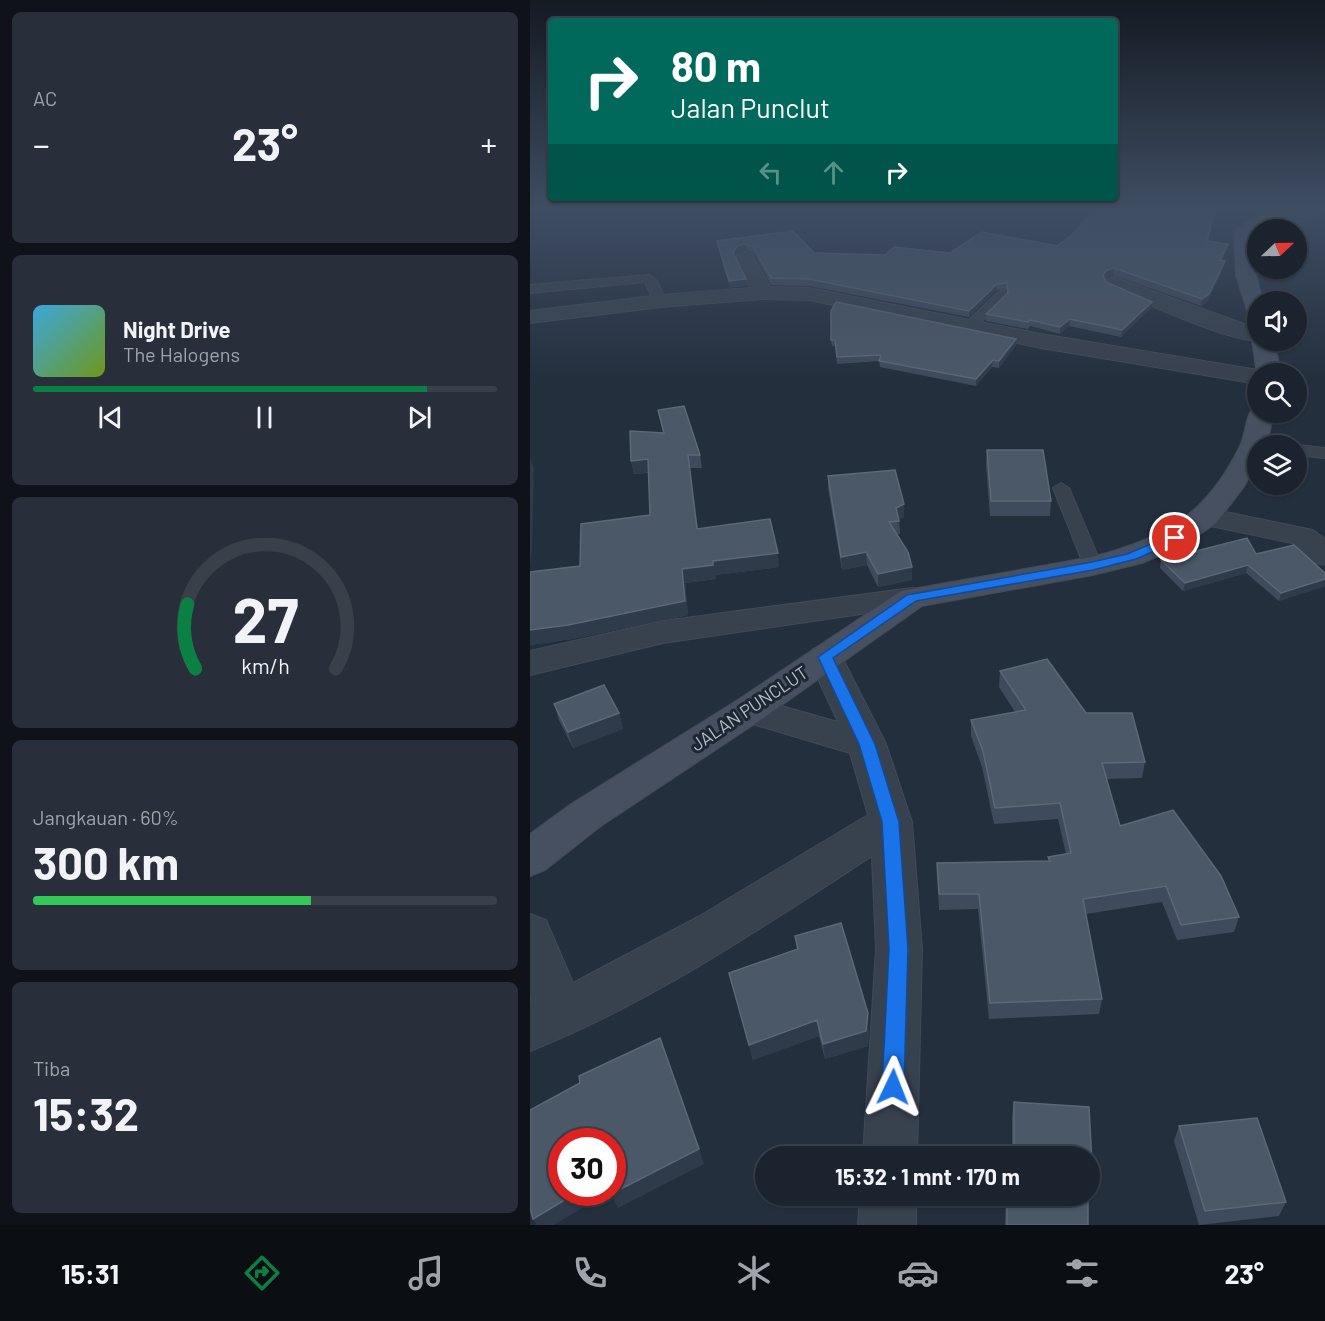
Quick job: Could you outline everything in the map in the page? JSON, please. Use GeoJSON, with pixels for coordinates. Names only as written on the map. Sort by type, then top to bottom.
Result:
{"type":"FeatureCollection","features":[{"type":"Feature","properties":{"kind":"main road"},"geometry":{"type":"LineString","coordinates":[[1245,264],[1250,291]]}},
{"type":"Feature","properties":{"kind":"main road","name":"JALAN PUNCLUT"},"geometry":{"type":"LineString","coordinates":[[530,858],[586,815],[749,710],[912,598],[1093,566],[1132,556],[1175,538],[1206,517],[1233,482],[1260,434]]}},
{"type":"Feature","properties":{"kind":"street"},"geometry":{"type":"LineString","coordinates":[[748,264],[763,293]]}},
{"type":"Feature","properties":{"kind":"street"},"geometry":{"type":"LineString","coordinates":[[1114,283],[1247,333]]}},
{"type":"Feature","properties":{"kind":"street"},"geometry":{"type":"LineString","coordinates":[[530,317],[763,293],[809,294],[1041,341],[1247,375]]}},
{"type":"Feature","properties":{"kind":"street"},"geometry":{"type":"LineString","coordinates":[[1206,517],[1302,536],[1325,556]]}},
{"type":"Feature","properties":{"kind":"street"},"geometry":{"type":"LineString","coordinates":[[530,663],[664,632],[912,598]]}},
{"type":"Feature","properties":{"kind":"street"},"geometry":{"type":"LineString","coordinates":[[825,657],[867,744],[891,822],[899,949],[890,1146]]}},
{"type":"Feature","properties":{"kind":"street"},"geometry":{"type":"LineString","coordinates":[[749,710],[867,744]]}},
{"type":"Feature","properties":{"kind":"street"},"geometry":{"type":"LineString","coordinates":[[530,934],[546,1020],[648,970],[741,917],[891,822]]}},
{"type":"Feature","properties":{"kind":"street"},"geometry":{"type":"LineString","coordinates":[[887,1225],[888,1206]]}},
{"type":"Feature","properties":{"kind":"lane"},"geometry":{"type":"LineString","coordinates":[[530,289],[648,278],[652,280],[657,298],[661,302]]}},
{"type":"Feature","properties":{"kind":"lane"},"geometry":{"type":"LineString","coordinates":[[970,326],[1002,295]]}},
{"type":"Feature","properties":{"kind":"lane"},"geometry":{"type":"LineString","coordinates":[[1307,451],[1325,453]]}},
{"type":"Feature","properties":{"kind":"lane"},"geometry":{"type":"LineString","coordinates":[[1061,488],[1093,566]]}},
{"type":"Feature","properties":{"kind":"building"},"geometry":{"type":"Polygon","coordinates":[[[724,264],[739,264],[746,279],[729,281],[724,264]]]}},
{"type":"Feature","properties":{"kind":"building"},"geometry":{"type":"Polygon","coordinates":[[[763,264],[1223,264],[1209,294],[1202,299],[1114,268],[1107,270],[1103,275],[1106,282],[1152,302],[1122,330],[1070,319],[1060,327],[986,314],[1008,293],[1007,283],[997,284],[969,311],[809,279],[771,278],[763,264]]]}},
{"type":"Feature","properties":{"kind":"building"},"geometry":{"type":"Polygon","coordinates":[[[836,302],[1016,339],[999,361],[993,360],[976,379],[879,361],[881,355],[837,357],[835,340],[831,340],[831,311],[836,302]]]}},
{"type":"Feature","properties":{"kind":"building"},"geometry":{"type":"Polygon","coordinates":[[[684,406],[700,455],[688,455],[697,529],[770,519],[778,553],[713,561],[713,565],[682,569],[685,601],[568,625],[530,630],[530,572],[580,566],[581,524],[650,515],[648,459],[631,461],[630,431],[664,433],[658,410],[684,406]]]}},
{"type":"Feature","properties":{"kind":"building"},"geometry":{"type":"Polygon","coordinates":[[[987,450],[1043,450],[1051,501],[991,501],[987,450]]]}},
{"type":"Feature","properties":{"kind":"building"},"geometry":{"type":"Polygon","coordinates":[[[895,470],[904,504],[896,508],[899,521],[889,522],[908,552],[912,567],[878,574],[866,552],[841,557],[828,476],[895,470]]]}},
{"type":"Feature","properties":{"kind":"building"},"geometry":{"type":"Polygon","coordinates":[[[1247,538],[1256,554],[1294,545],[1325,573],[1325,579],[1281,593],[1248,565],[1185,583],[1161,560],[1247,538]]]}},
{"type":"Feature","properties":{"kind":"building"},"geometry":{"type":"Polygon","coordinates":[[[1047,659],[1086,713],[1132,713],[1145,762],[1102,763],[1120,826],[1173,810],[1221,876],[1239,917],[1181,925],[1166,886],[1083,899],[1102,999],[990,1003],[979,894],[939,894],[937,863],[1050,861],[1048,857],[1071,853],[1060,803],[995,808],[983,751],[971,720],[1026,710],[1000,671],[1047,659]]]}},
{"type":"Feature","properties":{"kind":"building"},"geometry":{"type":"Polygon","coordinates":[[[604,685],[619,713],[568,732],[554,704],[604,685]]]}},
{"type":"Feature","properties":{"kind":"building"},"geometry":{"type":"Polygon","coordinates":[[[841,923],[868,1013],[866,1031],[823,1044],[817,1020],[749,1045],[729,973],[798,949],[795,936],[841,923]]]}},
{"type":"Feature","properties":{"kind":"building"},"geometry":{"type":"Polygon","coordinates":[[[660,1038],[699,1149],[626,1186],[626,1128],[548,1128],[548,1206],[555,1206],[533,1219],[530,1208],[530,1110],[580,1083],[579,1076],[660,1038]]]}},
{"type":"Feature","properties":{"kind":"building"},"geometry":{"type":"Polygon","coordinates":[[[1014,1102],[1089,1107],[1091,1146],[1014,1146],[1014,1102]]]}},
{"type":"Feature","properties":{"kind":"building"},"geometry":{"type":"Polygon","coordinates":[[[1257,1118],[1286,1202],[1205,1211],[1179,1126],[1257,1118]]]}},
{"type":"Feature","properties":{"kind":"building"},"geometry":{"type":"Polygon","coordinates":[[[1007,1206],[1088,1206],[1088,1225],[1007,1225],[1007,1206]]]}},
{"type":"Feature","properties":{"kind":"route"},"geometry":{"type":"LineString","coordinates":[[893,1087],[899,949],[891,822],[867,744],[825,657],[912,598],[1093,566],[1132,556],[1175,538]]}}]}
